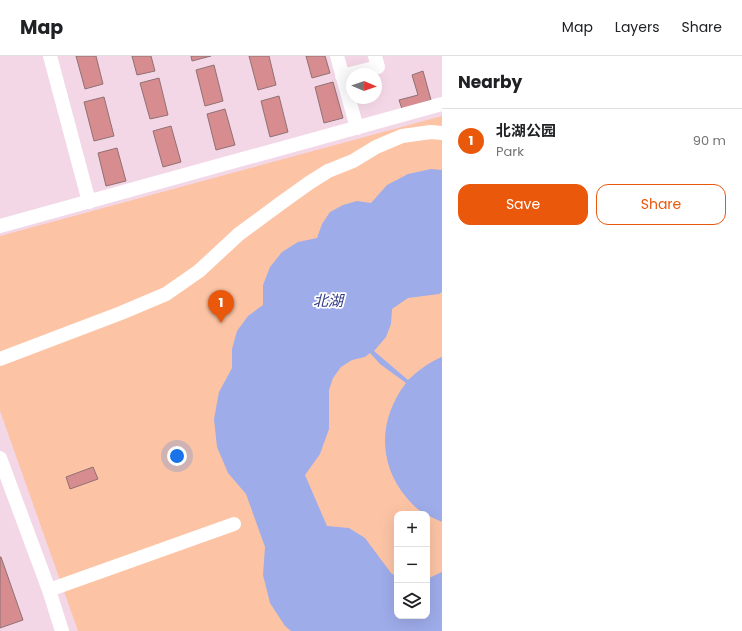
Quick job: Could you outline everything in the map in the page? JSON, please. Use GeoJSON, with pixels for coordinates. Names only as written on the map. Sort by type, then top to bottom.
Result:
{"type":"FeatureCollection","features":[{"type":"Feature","properties":{"kind":"street"},"geometry":{"type":"LineString","coordinates":[[50,56],[89,202]]}},
{"type":"Feature","properties":{"kind":"street"},"geometry":{"type":"LineString","coordinates":[[337,56],[357,128]]}},
{"type":"Feature","properties":{"kind":"street"},"geometry":{"type":"LineString","coordinates":[[342,76],[378,67],[375,56]]}},
{"type":"Feature","properties":{"kind":"street"},"geometry":{"type":"LineString","coordinates":[[0,226],[442,104]]}},
{"type":"Feature","properties":{"kind":"street"},"geometry":{"type":"LineString","coordinates":[[0,359],[121,313],[166,294],[200,271],[239,234],[281,202],[328,171],[352,161],[376,147],[402,136],[431,132],[442,133]]}},
{"type":"Feature","properties":{"kind":"street"},"geometry":{"type":"LineString","coordinates":[[0,458],[49,590],[62,631]]}},
{"type":"Feature","properties":{"kind":"street"},"geometry":{"type":"LineString","coordinates":[[49,590],[234,524]]}},
{"type":"Feature","properties":{"kind":"shaded area"},"geometry":{"type":"Polygon","coordinates":[[[442,116],[442,631],[78,631],[0,411],[0,236],[442,116]]]}},
{"type":"Feature","properties":{"kind":"water","name":"北湖"},"geometry":{"type":"Polygon","coordinates":[[[431,169],[442,170],[442,292],[439,294],[408,298],[392,309],[391,324],[386,337],[374,351],[408,380],[424,367],[442,357],[442,522],[430,516],[430,511],[421,511],[406,497],[390,469],[386,455],[386,425],[397,397],[406,383],[380,364],[370,353],[365,357],[352,360],[341,367],[333,378],[329,390],[329,429],[320,454],[305,475],[327,526],[349,528],[365,538],[394,575],[394,619],[430,619],[430,578],[442,572],[442,631],[291,631],[285,626],[270,603],[263,575],[265,547],[246,494],[228,473],[217,447],[214,419],[219,392],[232,368],[232,349],[237,331],[248,316],[263,305],[263,285],[270,267],[282,252],[298,242],[317,238],[322,224],[330,212],[343,205],[357,201],[371,203],[387,185],[408,174],[431,169]]]}},
{"type":"Feature","properties":{"kind":"building"},"geometry":{"type":"Polygon","coordinates":[[[76,56],[96,56],[103,84],[85,89],[76,56]]]}},
{"type":"Feature","properties":{"kind":"building"},"geometry":{"type":"Polygon","coordinates":[[[132,56],[151,56],[155,71],[137,75],[132,56]]]}},
{"type":"Feature","properties":{"kind":"building"},"geometry":{"type":"Polygon","coordinates":[[[191,56],[211,56],[192,61],[191,56]]]}},
{"type":"Feature","properties":{"kind":"building"},"geometry":{"type":"Polygon","coordinates":[[[249,56],[269,56],[276,85],[258,90],[249,56]]]}},
{"type":"Feature","properties":{"kind":"building"},"geometry":{"type":"Polygon","coordinates":[[[306,56],[325,56],[330,73],[312,78],[306,56]]]}},
{"type":"Feature","properties":{"kind":"building"},"geometry":{"type":"Polygon","coordinates":[[[214,65],[223,101],[205,106],[196,70],[214,65]]]}},
{"type":"Feature","properties":{"kind":"building"},"geometry":{"type":"Polygon","coordinates":[[[423,71],[431,100],[402,109],[399,100],[418,95],[412,75],[423,71]]]}},
{"type":"Feature","properties":{"kind":"building"},"geometry":{"type":"Polygon","coordinates":[[[159,78],[168,115],[150,119],[140,83],[159,78]]]}},
{"type":"Feature","properties":{"kind":"building"},"geometry":{"type":"Polygon","coordinates":[[[333,82],[343,118],[324,123],[315,87],[333,82]]]}},
{"type":"Feature","properties":{"kind":"building"},"geometry":{"type":"Polygon","coordinates":[[[279,96],[288,132],[270,137],[261,101],[279,96]]]}},
{"type":"Feature","properties":{"kind":"building"},"geometry":{"type":"Polygon","coordinates":[[[104,97],[114,136],[94,141],[84,102],[104,97]]]}},
{"type":"Feature","properties":{"kind":"building"},"geometry":{"type":"Polygon","coordinates":[[[225,109],[235,145],[216,150],[207,114],[225,109]]]}},
{"type":"Feature","properties":{"kind":"building"},"geometry":{"type":"Polygon","coordinates":[[[171,126],[181,162],[163,167],[153,131],[171,126]]]}},
{"type":"Feature","properties":{"kind":"building"},"geometry":{"type":"Polygon","coordinates":[[[117,148],[126,181],[106,186],[98,153],[117,148]]]}},
{"type":"Feature","properties":{"kind":"building"},"geometry":{"type":"Polygon","coordinates":[[[93,467],[98,479],[70,489],[66,477],[93,467]]]}},
{"type":"Feature","properties":{"kind":"building"},"geometry":{"type":"Polygon","coordinates":[[[0,557],[23,620],[0,628],[0,557]]]}},
{"type":"Feature","properties":{"kind":"place","name":"北湖公园"},"geometry":{"type":"Point","coordinates":[221,323]}}]}
